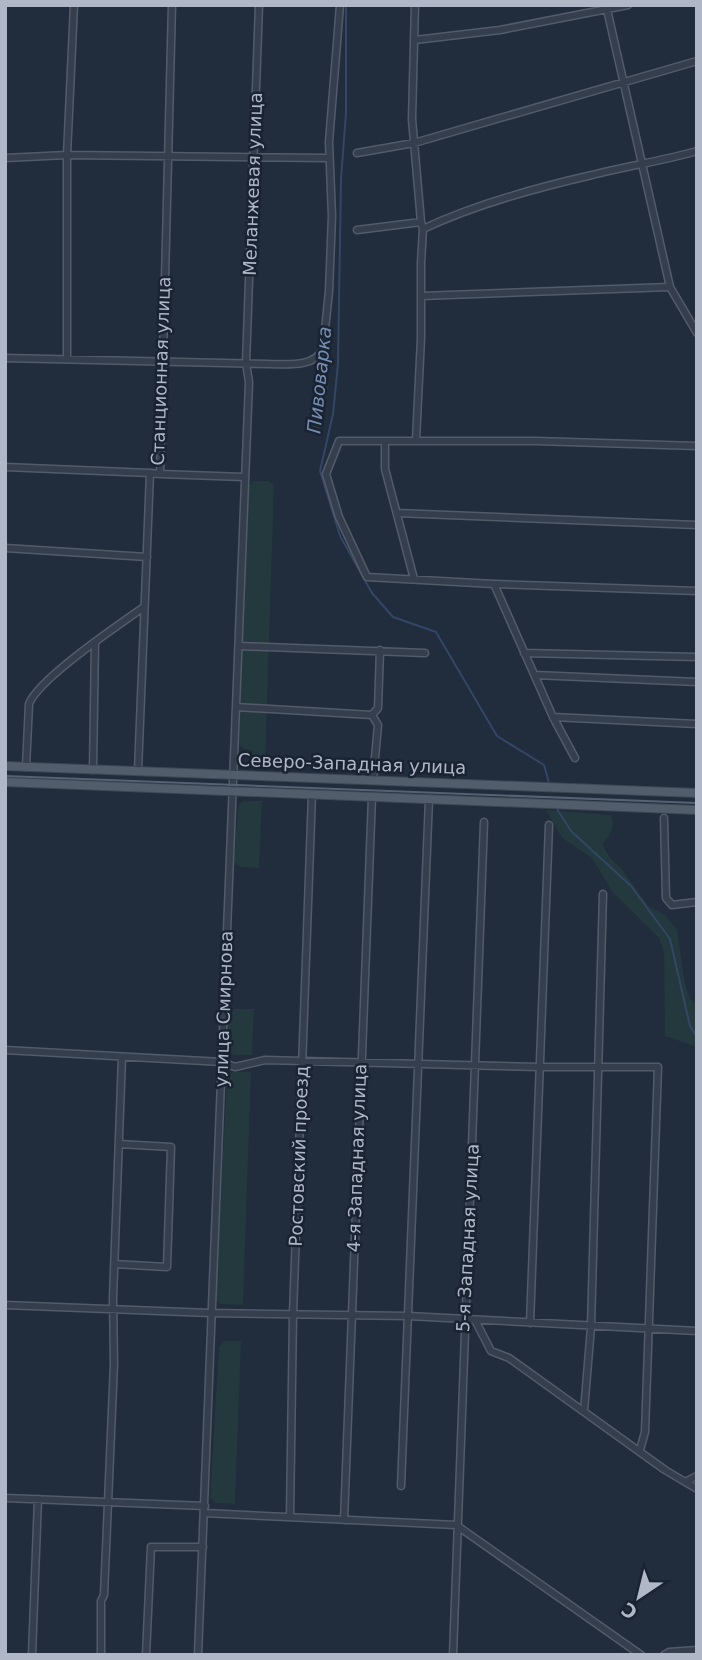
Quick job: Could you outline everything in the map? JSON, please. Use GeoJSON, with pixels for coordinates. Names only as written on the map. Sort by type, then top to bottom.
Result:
{"type":"FeatureCollection","features":[{"type":"Feature","properties":{"kind":"main road","name":"Северо-Западная улица"},"geometry":{"type":"LineString","coordinates":[[5,766],[697,793]]}},
{"type":"Feature","properties":{"kind":"main road","name":"Северо-Западная улица"},"geometry":{"type":"LineString","coordinates":[[5,782],[697,810]]}},
{"type":"Feature","properties":{"kind":"street"},"geometry":{"type":"LineString","coordinates":[[67,359],[67,155],[74,5]]}},
{"type":"Feature","properties":{"kind":"street","name":"Станционная улица"},"geometry":{"type":"LineString","coordinates":[[138,771],[150,473],[160,474],[172,5]]}},
{"type":"Feature","properties":{"kind":"street","name":"Меланжевая улица"},"geometry":{"type":"LineString","coordinates":[[246,363],[259,5]]}},
{"type":"Feature","properties":{"kind":"street"},"geometry":{"type":"LineString","coordinates":[[5,358],[246,363],[306,362],[318,357],[323,349],[329,291],[332,216],[328,142],[340,5]]}},
{"type":"Feature","properties":{"kind":"street"},"geometry":{"type":"LineString","coordinates":[[415,5],[412,119],[422,225],[421,338],[415,440]]}},
{"type":"Feature","properties":{"kind":"street"},"geometry":{"type":"LineString","coordinates":[[415,40],[500,30],[628,5]]}},
{"type":"Feature","properties":{"kind":"street"},"geometry":{"type":"LineString","coordinates":[[606,8],[670,287],[697,333]]}},
{"type":"Feature","properties":{"kind":"street"},"geometry":{"type":"LineString","coordinates":[[357,153],[414,143],[697,61]]}},
{"type":"Feature","properties":{"kind":"street"},"geometry":{"type":"LineString","coordinates":[[358,230],[422,225],[525,193],[697,150]]}},
{"type":"Feature","properties":{"kind":"street"},"geometry":{"type":"LineString","coordinates":[[5,158],[67,155],[329,158]]}},
{"type":"Feature","properties":{"kind":"street"},"geometry":{"type":"LineString","coordinates":[[421,296],[670,287]]}},
{"type":"Feature","properties":{"kind":"street","name":"улица Смирнова"},"geometry":{"type":"LineString","coordinates":[[198,1655],[249,382],[246,363]]}},
{"type":"Feature","properties":{"kind":"street"},"geometry":{"type":"LineString","coordinates":[[697,446],[340,441],[326,474],[340,517],[367,577],[697,590]]}},
{"type":"Feature","properties":{"kind":"street"},"geometry":{"type":"LineString","coordinates":[[386,442],[384,469],[414,579]]}},
{"type":"Feature","properties":{"kind":"street"},"geometry":{"type":"LineString","coordinates":[[5,467],[150,473]]}},
{"type":"Feature","properties":{"kind":"street"},"geometry":{"type":"LineString","coordinates":[[160,474],[244,477]]}},
{"type":"Feature","properties":{"kind":"street"},"geometry":{"type":"LineString","coordinates":[[397,513],[697,525]]}},
{"type":"Feature","properties":{"kind":"street"},"geometry":{"type":"LineString","coordinates":[[5,548],[147,556]]}},
{"type":"Feature","properties":{"kind":"street"},"geometry":{"type":"LineString","coordinates":[[494,584],[553,717],[575,758]]}},
{"type":"Feature","properties":{"kind":"street"},"geometry":{"type":"LineString","coordinates":[[26,766],[29,704],[32,697],[48,680],[95,642],[144,607]]}},
{"type":"Feature","properties":{"kind":"street"},"geometry":{"type":"LineString","coordinates":[[93,769],[95,642]]}},
{"type":"Feature","properties":{"kind":"street"},"geometry":{"type":"LineString","coordinates":[[239,646],[425,653]]}},
{"type":"Feature","properties":{"kind":"street"},"geometry":{"type":"LineString","coordinates":[[372,715],[378,708],[380,650]]}},
{"type":"Feature","properties":{"kind":"street"},"geometry":{"type":"LineString","coordinates":[[524,653],[697,657]]}},
{"type":"Feature","properties":{"kind":"street"},"geometry":{"type":"LineString","coordinates":[[535,675],[697,682]]}},
{"type":"Feature","properties":{"kind":"street"},"geometry":{"type":"LineString","coordinates":[[236,707],[372,715]]}},
{"type":"Feature","properties":{"kind":"street"},"geometry":{"type":"LineString","coordinates":[[372,715],[378,725],[373,780]]}},
{"type":"Feature","properties":{"kind":"street"},"geometry":{"type":"LineString","coordinates":[[553,717],[697,724]]}},
{"type":"Feature","properties":{"kind":"street","name":"Ростовский проезд"},"geometry":{"type":"LineString","coordinates":[[290,1517],[293,1314],[312,794]]}},
{"type":"Feature","properties":{"kind":"street","name":"4-я Западная улица"},"geometry":{"type":"LineString","coordinates":[[344,1520],[372,797]]}},
{"type":"Feature","properties":{"kind":"street"},"geometry":{"type":"LineString","coordinates":[[401,1486],[429,799]]}},
{"type":"Feature","properties":{"kind":"street"},"geometry":{"type":"LineString","coordinates":[[664,818],[666,898],[672,905],[697,902]]}},
{"type":"Feature","properties":{"kind":"street","name":"5-я Западная улица"},"geometry":{"type":"LineString","coordinates":[[453,1655],[484,822]]}},
{"type":"Feature","properties":{"kind":"street"},"geometry":{"type":"LineString","coordinates":[[530,1323],[549,825]]}},
{"type":"Feature","properties":{"kind":"street"},"geometry":{"type":"LineString","coordinates":[[584,1411],[591,1327],[603,894]]}},
{"type":"Feature","properties":{"kind":"street"},"geometry":{"type":"LineString","coordinates":[[5,1050],[222,1062],[235,1068],[265,1060],[476,1066],[658,1067],[645,1432],[640,1450]]}},
{"type":"Feature","properties":{"kind":"street"},"geometry":{"type":"LineString","coordinates":[[101,1655],[100,1601],[104,1595],[114,1364],[114,1264],[122,1057]]}},
{"type":"Feature","properties":{"kind":"street"},"geometry":{"type":"LineString","coordinates":[[114,1264],[167,1267],[171,1147],[119,1144]]}},
{"type":"Feature","properties":{"kind":"street"},"geometry":{"type":"LineString","coordinates":[[5,1305],[408,1317],[697,1331]]}},
{"type":"Feature","properties":{"kind":"street"},"geometry":{"type":"LineString","coordinates":[[475,1320],[491,1351],[509,1358],[697,1489]]}},
{"type":"Feature","properties":{"kind":"street"},"geometry":{"type":"LineString","coordinates":[[687,1481],[697,1476]]}},
{"type":"Feature","properties":{"kind":"street"},"geometry":{"type":"LineString","coordinates":[[5,1498],[456,1525],[640,1655]]}},
{"type":"Feature","properties":{"kind":"street"},"geometry":{"type":"LineString","coordinates":[[32,1655],[38,1499]]}},
{"type":"Feature","properties":{"kind":"street"},"geometry":{"type":"LineString","coordinates":[[146,1655],[151,1547],[203,1547]]}},
{"type":"Feature","properties":{"kind":"street"},"geometry":{"type":"LineString","coordinates":[[664,1655],[669,1652],[697,1650]]}},
{"type":"Feature","properties":{"kind":"green space"},"geometry":{"type":"Polygon","coordinates":[[[314,383],[329,383],[320,432],[313,431],[314,383]]]}},
{"type":"Feature","properties":{"kind":"green space"},"geometry":{"type":"Polygon","coordinates":[[[253,481],[269,481],[274,485],[265,766],[251,765],[252,750],[239,745],[248,487],[253,481]]]}},
{"type":"Feature","properties":{"kind":"green space"},"geometry":{"type":"Polygon","coordinates":[[[243,801],[262,801],[259,868],[241,867],[234,862],[238,806],[243,801]]]}},
{"type":"Feature","properties":{"kind":"green space"},"geometry":{"type":"Polygon","coordinates":[[[546,810],[611,815],[611,831],[602,844],[649,906],[665,915],[677,930],[685,984],[690,998],[697,1006],[697,1047],[665,1036],[664,952],[659,938],[613,893],[592,858],[562,838],[546,810]]]}},
{"type":"Feature","properties":{"kind":"green space"},"geometry":{"type":"Polygon","coordinates":[[[234,1009],[254,1009],[252,1055],[234,1055],[228,1050],[228,1013],[234,1009]]]}},
{"type":"Feature","properties":{"kind":"green space"},"geometry":{"type":"Polygon","coordinates":[[[232,1072],[251,1072],[243,1305],[220,1304],[215,1300],[227,1079],[232,1072]]]}},
{"type":"Feature","properties":{"kind":"green space"},"geometry":{"type":"Polygon","coordinates":[[[224,1341],[241,1341],[235,1504],[216,1503],[210,1498],[219,1347],[224,1341]]]}},
{"type":"Feature","properties":{"kind":"waterway","name":"Пивоварка"},"geometry":{"type":"LineString","coordinates":[[346,5],[346,113],[341,179],[338,364],[333,414],[320,471],[340,536],[372,593],[393,617],[436,632],[497,736],[544,765],[549,783]]}},
{"type":"Feature","properties":{"kind":"waterway","name":"Пивоварка"},"geometry":{"type":"LineString","coordinates":[[557,809],[571,831],[631,886],[670,939],[690,1026],[697,1037]]}},
{"type":"Feature","properties":{"kind":"tram line"},"geometry":{"type":"LineString","coordinates":[[5,776],[697,803]]}}]}
